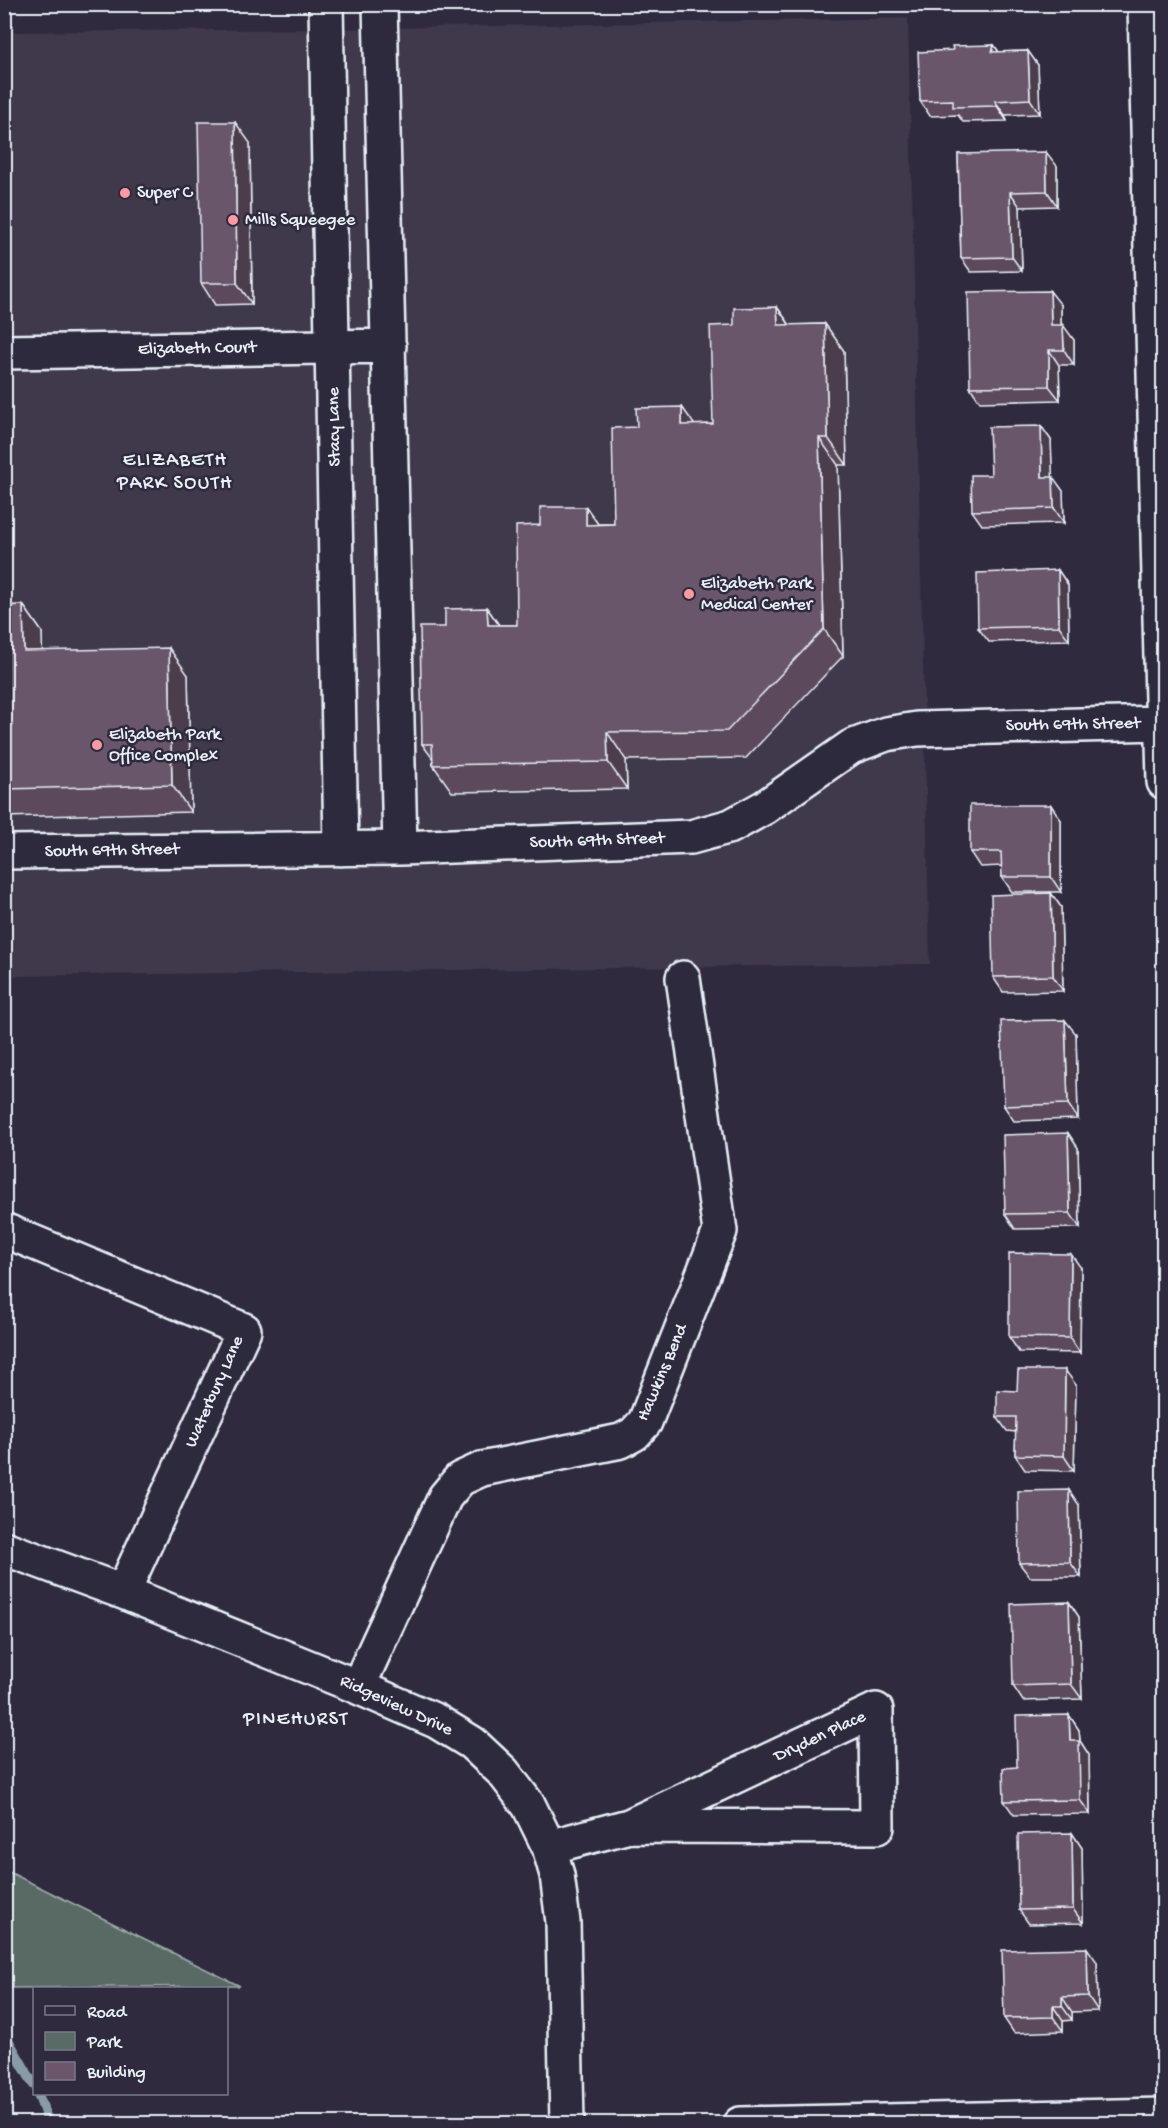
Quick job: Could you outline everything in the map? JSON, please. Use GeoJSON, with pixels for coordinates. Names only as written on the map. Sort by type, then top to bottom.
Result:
{"type":"FeatureCollection","features":[{"type":"Feature","properties":{"kind":"street","name":"Stacy Lane"},"geometry":{"type":"LineString","coordinates":[[326,4],[341,849]]}},
{"type":"Feature","properties":{"kind":"street"},"geometry":{"type":"LineString","coordinates":[[380,4],[400,848]]}},
{"type":"Feature","properties":{"kind":"street"},"geometry":{"type":"LineString","coordinates":[[1145,4],[1164,782]]}},
{"type":"Feature","properties":{"kind":"street","name":"Elizabeth Court"},"geometry":{"type":"LineString","coordinates":[[4,352],[389,346]]}},
{"type":"Feature","properties":{"kind":"street","name":"South 69th Street"},"geometry":{"type":"LineString","coordinates":[[4,852],[400,848],[691,837],[731,826],[765,807],[851,747],[886,734],[916,729],[1162,723]]}},
{"type":"Feature","properties":{"kind":"street","name":"Hawkins Bend"},"geometry":{"type":"LineString","coordinates":[[358,1687],[445,1497],[460,1479],[482,1469],[621,1441],[634,1434],[645,1422],[720,1231],[683,978]]}},
{"type":"Feature","properties":{"kind":"street","name":"Waterbury Lane"},"geometry":{"type":"LineString","coordinates":[[4,1230],[244,1330],[123,1592]]}},
{"type":"Feature","properties":{"kind":"street","name":"Ridgeview Drive"},"geometry":{"type":"LineString","coordinates":[[4,1548],[123,1592],[436,1721],[472,1743],[503,1772],[529,1806],[549,1847],[557,1875],[563,1922],[567,2124]]}},
{"type":"Feature","properties":{"kind":"street","name":"Dryden Place"},"geometry":{"type":"LineString","coordinates":[[549,1847],[629,1826],[876,1710],[877,1827],[629,1826]]}},
{"type":"Feature","properties":{"kind":"street"},"geometry":{"type":"LineString","coordinates":[[740,2124],[1164,2115]]}},
{"type":"Feature","properties":{"kind":"shaded area"},"geometry":{"type":"Polygon","coordinates":[[[908,18],[930,964],[5,976],[4,32],[327,29],[908,18]]]}},
{"type":"Feature","properties":{"kind":"green space"},"geometry":{"type":"Polygon","coordinates":[[[5,1870],[240,1986],[33,1987],[5,1988],[5,1870]]]}},
{"type":"Feature","properties":{"kind":"building"},"geometry":{"type":"Polygon","coordinates":[[[994,45],[992,52],[1028,51],[1030,99],[995,101],[997,106],[953,107],[953,100],[920,101],[918,52],[953,50],[952,46],[994,45]]]}},
{"type":"Feature","properties":{"kind":"building"},"geometry":{"type":"Polygon","coordinates":[[[198,122],[235,122],[237,283],[201,283],[198,122]]]}},
{"type":"Feature","properties":{"kind":"building"},"geometry":{"type":"Polygon","coordinates":[[[1046,152],[1047,191],[1010,192],[1012,257],[961,258],[958,154],[1046,152]]]}},
{"type":"Feature","properties":{"kind":"building"},"geometry":{"type":"Polygon","coordinates":[[[1050,291],[1051,325],[1063,325],[1064,350],[1049,350],[1049,386],[970,387],[968,292],[1050,291]]]}},
{"type":"Feature","properties":{"kind":"building","name":"Elizabeth Park Medical Center"},"geometry":{"type":"Polygon","coordinates":[[[777,307],[778,325],[825,324],[828,438],[819,438],[824,629],[727,731],[607,732],[608,762],[433,765],[432,744],[422,744],[420,627],[445,627],[445,609],[487,608],[488,625],[517,625],[516,526],[540,525],[540,507],[586,507],[586,525],[614,524],[612,428],[637,427],[636,408],[682,407],[682,425],[713,424],[710,326],[734,325],[734,308],[777,307]]]}},
{"type":"Feature","properties":{"kind":"building"},"geometry":{"type":"Polygon","coordinates":[[[1041,426],[1042,477],[1053,477],[1054,508],[972,511],[971,475],[991,475],[989,427],[1041,426]]]}},
{"type":"Feature","properties":{"kind":"building"},"geometry":{"type":"Polygon","coordinates":[[[1058,570],[1059,626],[978,628],[977,573],[1058,570]]]}},
{"type":"Feature","properties":{"kind":"building","name":"Elizabeth Park Office Complex"},"geometry":{"type":"Polygon","coordinates":[[[23,605],[24,651],[169,648],[172,785],[4,789],[4,606],[23,605]]]}},
{"type":"Feature","properties":{"kind":"building"},"geometry":{"type":"Polygon","coordinates":[[[970,805],[1051,805],[1051,877],[1002,877],[1001,852],[970,852],[970,805]]]}},
{"type":"Feature","properties":{"kind":"building"},"geometry":{"type":"Polygon","coordinates":[[[1051,893],[1053,976],[993,977],[991,895],[1051,893]]]}},
{"type":"Feature","properties":{"kind":"building"},"geometry":{"type":"Polygon","coordinates":[[[1065,1020],[1068,1104],[1004,1106],[1001,1021],[1065,1020]]]}},
{"type":"Feature","properties":{"kind":"building"},"geometry":{"type":"Polygon","coordinates":[[[1068,1133],[1070,1213],[1005,1214],[1003,1135],[1068,1133]]]}},
{"type":"Feature","properties":{"kind":"building"},"geometry":{"type":"Polygon","coordinates":[[[1009,1253],[1071,1254],[1070,1338],[1009,1337],[1009,1253]]]}},
{"type":"Feature","properties":{"kind":"building"},"geometry":{"type":"Polygon","coordinates":[[[1018,1370],[1065,1370],[1064,1456],[1015,1455],[1016,1417],[997,1417],[997,1390],[1017,1391],[1018,1370]]]}},
{"type":"Feature","properties":{"kind":"building"},"geometry":{"type":"Polygon","coordinates":[[[1069,1490],[1070,1562],[1019,1563],[1018,1491],[1069,1490]]]}},
{"type":"Feature","properties":{"kind":"building"},"geometry":{"type":"Polygon","coordinates":[[[1069,1602],[1071,1684],[1013,1686],[1011,1604],[1069,1602]]]}},
{"type":"Feature","properties":{"kind":"building"},"geometry":{"type":"Polygon","coordinates":[[[1069,1715],[1070,1741],[1079,1741],[1080,1800],[1004,1801],[1003,1768],[1017,1767],[1016,1716],[1069,1715]]]}},
{"type":"Feature","properties":{"kind":"building"},"geometry":{"type":"Polygon","coordinates":[[[1072,1833],[1073,1909],[1019,1910],[1018,1834],[1072,1833]]]}},
{"type":"Feature","properties":{"kind":"building"},"geometry":{"type":"Polygon","coordinates":[[[1087,1948],[1088,1996],[1062,1997],[1062,2006],[1053,2006],[1053,2017],[1004,2018],[1002,1950],[1087,1948]]]}},
{"type":"Feature","properties":{"kind":"waterway"},"geometry":{"type":"LineString","coordinates":[[4,2033],[33,2083]]}},
{"type":"Feature","properties":{"kind":"waterway"},"geometry":{"type":"LineString","coordinates":[[38,2095],[49,2124]]}},
{"type":"Feature","properties":{"kind":"place","name":"Super C"},"geometry":{"type":"Point","coordinates":[125,193]}},
{"type":"Feature","properties":{"kind":"place","name":"Mills Squeegee"},"geometry":{"type":"Point","coordinates":[233,220]}},
{"type":"Feature","properties":{"kind":"place","name":"Elizabeth Park Medical Center"},"geometry":{"type":"Point","coordinates":[689,594]}},
{"type":"Feature","properties":{"kind":"place","name":"Elizabeth Park Office Complex"},"geometry":{"type":"Point","coordinates":[97,745]}},
{"type":"Feature","properties":{"kind":"district","name":"ELIZABETH PARK SOUTH"},"geometry":{"type":"Point","coordinates":[175,472]}},
{"type":"Feature","properties":{"kind":"district","name":"PINEHURST"},"geometry":{"type":"Point","coordinates":[296,1720]}}]}
